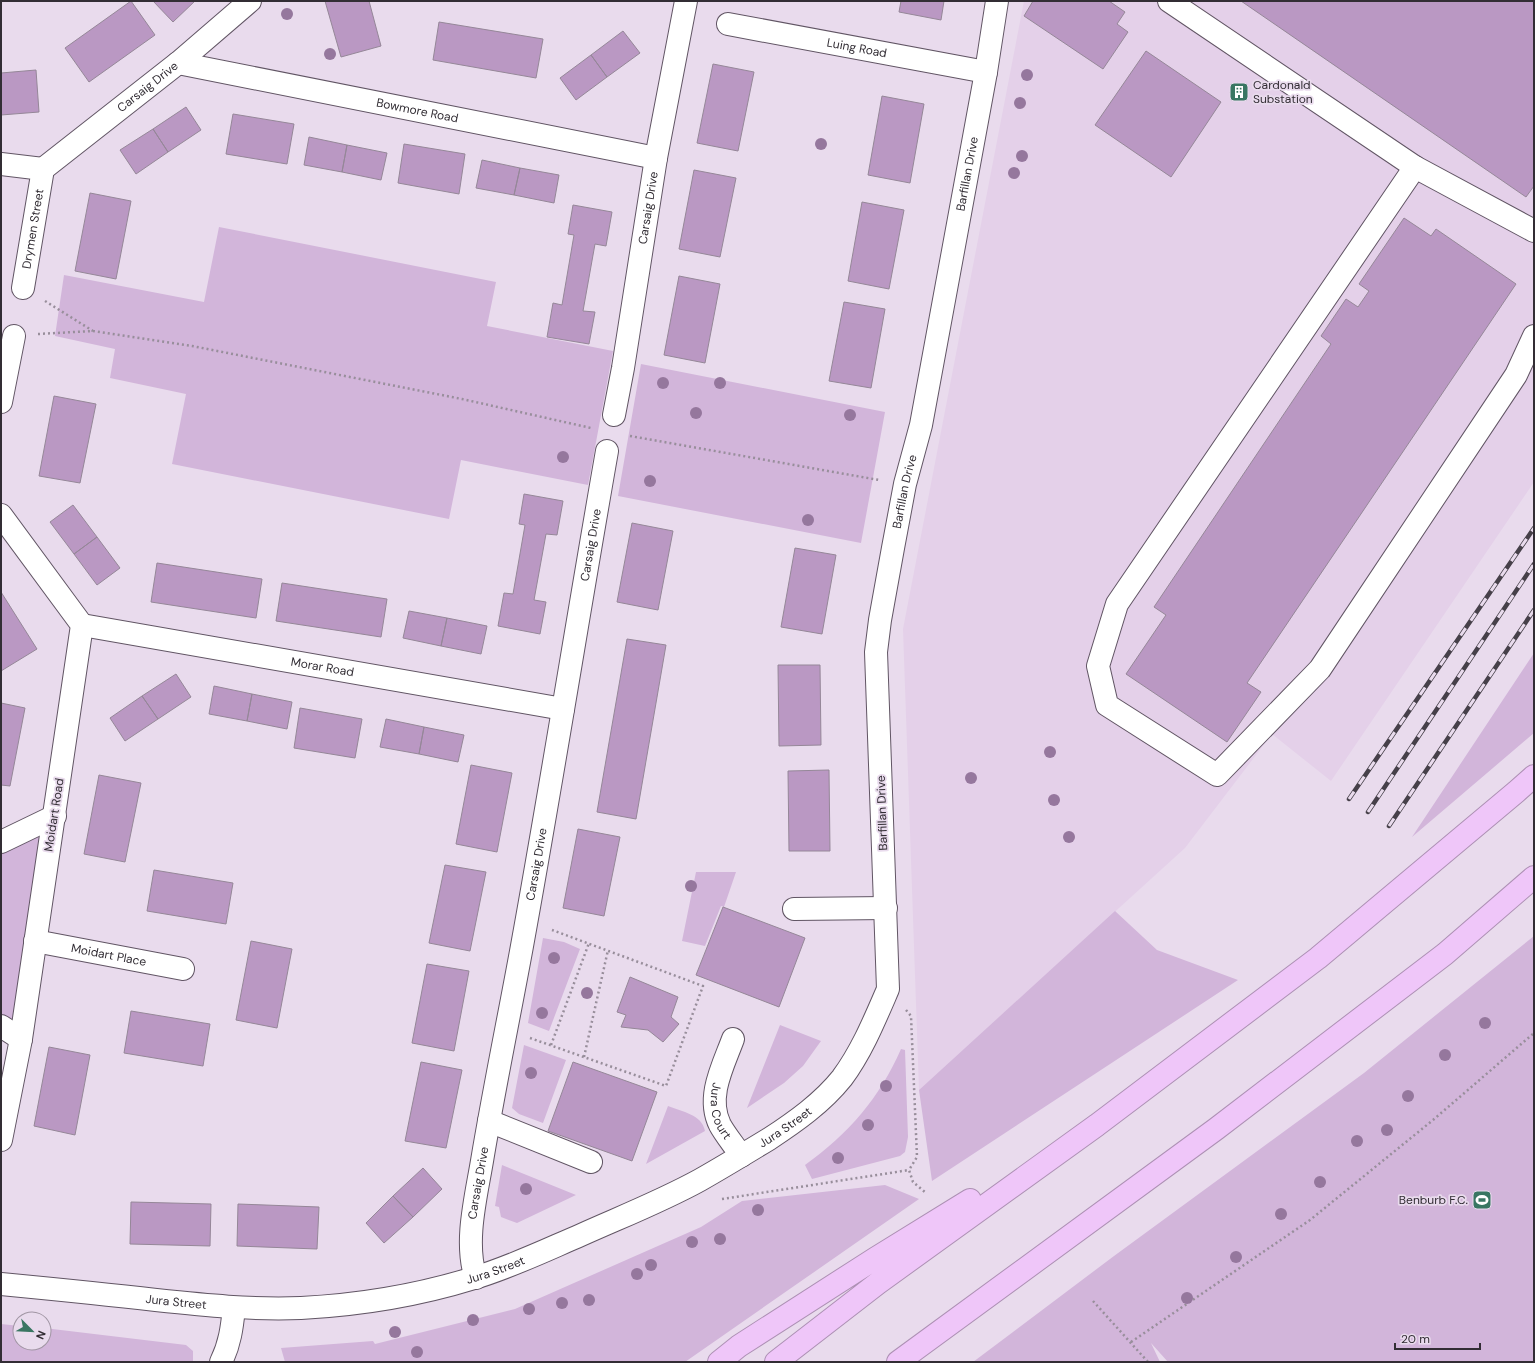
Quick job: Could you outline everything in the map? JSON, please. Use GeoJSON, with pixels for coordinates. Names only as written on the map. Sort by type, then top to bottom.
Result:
{"type":"FeatureCollection","features":[{"type":"Feature","properties":{"kind":"highway"},"geometry":{"type":"LineString","coordinates":[[776,1362],[878,1283],[1097,1125],[1318,958],[1534,776]]}},
{"type":"Feature","properties":{"kind":"highway"},"geometry":{"type":"LineString","coordinates":[[898,1362],[1216,1129],[1445,954],[1534,877]]}},
{"type":"Feature","properties":{"kind":"highway"},"geometry":{"type":"LineString","coordinates":[[719,1362],[740,1346],[876,1258],[987,1189],[1097,1125]]}},
{"type":"Feature","properties":{"kind":"street","name":"Carsaig Drive"},"geometry":{"type":"LineString","coordinates":[[43,169],[178,63],[250,1]]}},
{"type":"Feature","properties":{"kind":"street","name":"Carsaig Drive"},"geometry":{"type":"LineString","coordinates":[[614,414],[623,368],[656,158],[686,1]]}},
{"type":"Feature","properties":{"kind":"street","name":"Barfillan Drive"},"geometry":{"type":"LineString","coordinates":[[888,989],[876,652],[880,620],[905,484],[920,424],[986,72],[997,1]]}},
{"type":"Feature","properties":{"kind":"street"},"geometry":{"type":"LineString","coordinates":[[1169,1],[1415,167],[1534,231]]}},
{"type":"Feature","properties":{"kind":"street","name":"Luing Road"},"geometry":{"type":"LineString","coordinates":[[728,24],[986,72]]}},
{"type":"Feature","properties":{"kind":"street","name":"Bowmore Road"},"geometry":{"type":"LineString","coordinates":[[178,63],[656,158]]}},
{"type":"Feature","properties":{"kind":"street"},"geometry":{"type":"LineString","coordinates":[[1,164],[43,169]]}},
{"type":"Feature","properties":{"kind":"street"},"geometry":{"type":"LineString","coordinates":[[1415,167],[1117,604],[1098,666],[1107,705],[1217,775],[1320,669],[1516,374],[1534,336]]}},
{"type":"Feature","properties":{"kind":"street","name":"Drymen Street"},"geometry":{"type":"LineString","coordinates":[[23,288],[43,169]]}},
{"type":"Feature","properties":{"kind":"street"},"geometry":{"type":"LineString","coordinates":[[1,402],[14,336]]}},
{"type":"Feature","properties":{"kind":"street","name":"Carsaig Drive"},"geometry":{"type":"LineString","coordinates":[[476,1278],[472,1266],[471,1254],[473,1221],[489,1121],[527,922],[608,451]]}},
{"type":"Feature","properties":{"kind":"street"},"geometry":{"type":"LineString","coordinates":[[1,515],[82,625]]}},
{"type":"Feature","properties":{"kind":"street","name":"Morar Road"},"geometry":{"type":"LineString","coordinates":[[82,625],[563,709]]}},
{"type":"Feature","properties":{"kind":"street","name":"Moidart Road"},"geometry":{"type":"LineString","coordinates":[[1,1140],[21,1039],[82,625]]}},
{"type":"Feature","properties":{"kind":"street"},"geometry":{"type":"LineString","coordinates":[[1,842],[55,816]]}},
{"type":"Feature","properties":{"kind":"street"},"geometry":{"type":"LineString","coordinates":[[794,908],[886,908]]}},
{"type":"Feature","properties":{"kind":"street","name":"Moidart Place"},"geometry":{"type":"LineString","coordinates":[[35,942],[183,969]]}},
{"type":"Feature","properties":{"kind":"street","name":"Jura Street"},"geometry":{"type":"LineString","coordinates":[[1,1284],[234,1308],[302,1308],[362,1302],[409,1294],[476,1278],[528,1258],[698,1181],[742,1156],[804,1114],[820,1101],[842,1078],[873,1023],[888,989]]}},
{"type":"Feature","properties":{"kind":"street"},"geometry":{"type":"LineString","coordinates":[[1,1026],[21,1039]]}},
{"type":"Feature","properties":{"kind":"street","name":"Jura Court"},"geometry":{"type":"LineString","coordinates":[[733,1039],[716,1085],[714,1103],[716,1115],[721,1126],[742,1156]]}},
{"type":"Feature","properties":{"kind":"street"},"geometry":{"type":"LineString","coordinates":[[489,1121],[591,1162]]}},
{"type":"Feature","properties":{"kind":"street"},"geometry":{"type":"LineString","coordinates":[[221,1362],[231,1335],[234,1308]]}},
{"type":"Feature","properties":{"kind":"path"},"geometry":{"type":"LineString","coordinates":[[23,288],[93,331]]}},
{"type":"Feature","properties":{"kind":"path"},"geometry":{"type":"LineString","coordinates":[[14,336],[93,331],[192,346],[462,399],[596,429]]}},
{"type":"Feature","properties":{"kind":"path"},"geometry":{"type":"LineString","coordinates":[[626,436],[905,484]]}},
{"type":"Feature","properties":{"kind":"path"},"geometry":{"type":"LineString","coordinates":[[506,1031],[584,1056],[666,1086],[702,986],[589,943],[527,922]]}},
{"type":"Feature","properties":{"kind":"path"},"geometry":{"type":"LineString","coordinates":[[551,1045],[589,943]]}},
{"type":"Feature","properties":{"kind":"path"},"geometry":{"type":"LineString","coordinates":[[584,1056],[608,950]]}},
{"type":"Feature","properties":{"kind":"path"},"geometry":{"type":"LineString","coordinates":[[888,989],[911,1016],[917,1156],[909,1170],[913,1182],[926,1193]]}},
{"type":"Feature","properties":{"kind":"path"},"geometry":{"type":"LineString","coordinates":[[1131,1342],[1310,1220],[1434,1120],[1534,1033]]}},
{"type":"Feature","properties":{"kind":"path"},"geometry":{"type":"LineString","coordinates":[[719,1199],[909,1170]]}},
{"type":"Feature","properties":{"kind":"path"},"geometry":{"type":"LineString","coordinates":[[1093,1301],[1148,1362]]}},
{"type":"Feature","properties":{"kind":"shaded area"},"geometry":{"type":"Polygon","coordinates":[[[1024,1],[1534,1],[1534,482],[1331,781],[1272,734],[1185,848],[919,1090],[903,629],[1024,1]]]}},
{"type":"Feature","properties":{"kind":"shaded area"},"geometry":{"type":"Polygon","coordinates":[[[219,227],[496,282],[487,326],[613,351],[588,485],[461,460],[449,519],[172,464],[186,394],[110,378],[115,349],[55,336],[64,275],[204,302],[219,227]]]}},
{"type":"Feature","properties":{"kind":"shaded area"},"geometry":{"type":"Polygon","coordinates":[[[641,364],[885,412],[861,543],[618,496],[641,364]]]}},
{"type":"Feature","properties":{"kind":"shaded area"},"geometry":{"type":"Polygon","coordinates":[[[1534,653],[1534,733],[1412,837],[1534,653]]]}},
{"type":"Feature","properties":{"kind":"shaded area"},"geometry":{"type":"Polygon","coordinates":[[[55,816],[21,1039],[1,1026],[1,842],[55,816]]]}},
{"type":"Feature","properties":{"kind":"shaded area"},"geometry":{"type":"Polygon","coordinates":[[[696,872],[736,872],[724,907],[721,906],[705,946],[682,941],[696,872]]]}},
{"type":"Feature","properties":{"kind":"shaded area"},"geometry":{"type":"Polygon","coordinates":[[[1115,911],[1157,950],[1238,980],[932,1181],[919,1090],[1115,911]]]}},
{"type":"Feature","properties":{"kind":"shaded area"},"geometry":{"type":"Polygon","coordinates":[[[1534,936],[1534,1362],[1168,1362],[1151,1343],[1160,1362],[973,1362],[1114,1256],[1364,1073],[1534,936]]]}},
{"type":"Feature","properties":{"kind":"shaded area"},"geometry":{"type":"Polygon","coordinates":[[[543,938],[564,942],[580,949],[549,1031],[528,1023],[543,938]]]}},
{"type":"Feature","properties":{"kind":"shaded area"},"geometry":{"type":"Polygon","coordinates":[[[780,1025],[821,1041],[803,1066],[784,1083],[747,1108],[780,1025]]]}},
{"type":"Feature","properties":{"kind":"shaded area"},"geometry":{"type":"Polygon","coordinates":[[[524,1045],[566,1060],[543,1123],[519,1114],[512,1108],[524,1045]]]}},
{"type":"Feature","properties":{"kind":"shaded area"},"geometry":{"type":"Polygon","coordinates":[[[901,1049],[905,1050],[908,1137],[905,1152],[900,1156],[812,1179],[805,1165],[821,1153],[861,1114],[883,1084],[901,1049]]]}},
{"type":"Feature","properties":{"kind":"shaded area"},"geometry":{"type":"Polygon","coordinates":[[[668,1106],[696,1117],[703,1125],[705,1131],[646,1164],[668,1106]]]}},
{"type":"Feature","properties":{"kind":"shaded area"},"geometry":{"type":"Polygon","coordinates":[[[502,1165],[576,1195],[517,1223],[501,1217],[499,1207],[495,1206],[502,1165]]]}},
{"type":"Feature","properties":{"kind":"shaded area"},"geometry":{"type":"Polygon","coordinates":[[[885,1185],[919,1199],[685,1362],[285,1362],[281,1348],[373,1341],[375,1344],[515,1309],[701,1227],[742,1201],[885,1185]]]}},
{"type":"Feature","properties":{"kind":"shaded area"},"geometry":{"type":"Polygon","coordinates":[[[1,1324],[12,1325],[12,1351],[52,1351],[52,1329],[186,1345],[193,1351],[193,1362],[1,1362],[1,1324]]]}},
{"type":"Feature","properties":{"kind":"building"},"geometry":{"type":"Polygon","coordinates":[[[131,1],[155,35],[89,82],[65,48],[131,1]]]}},
{"type":"Feature","properties":{"kind":"building"},"geometry":{"type":"Polygon","coordinates":[[[153,1],[195,1],[173,22],[153,1]]]}},
{"type":"Feature","properties":{"kind":"building"},"geometry":{"type":"Polygon","coordinates":[[[325,1],[369,1],[381,46],[341,57],[325,1]]]}},
{"type":"Feature","properties":{"kind":"building"},"geometry":{"type":"Polygon","coordinates":[[[901,1],[944,1],[941,20],[899,12],[901,1]]]}},
{"type":"Feature","properties":{"kind":"building"},"geometry":{"type":"Polygon","coordinates":[[[1033,1],[1109,1],[1125,12],[1117,24],[1128,32],[1103,69],[1024,16],[1033,1]]]}},
{"type":"Feature","properties":{"kind":"building"},"geometry":{"type":"Polygon","coordinates":[[[1241,1],[1534,1],[1534,186],[1526,197],[1241,1]]]}},
{"type":"Feature","properties":{"kind":"building"},"geometry":{"type":"Polygon","coordinates":[[[439,22],[543,39],[536,78],[433,60],[439,22]]]}},
{"type":"Feature","properties":{"kind":"building"},"geometry":{"type":"Polygon","coordinates":[[[623,31],[640,53],[607,77],[591,55],[623,31]]]}},
{"type":"Feature","properties":{"kind":"building"},"geometry":{"type":"Polygon","coordinates":[[[1146,51],[1221,102],[1171,177],[1095,125],[1146,51]]]}},
{"type":"Feature","properties":{"kind":"building"},"geometry":{"type":"Polygon","coordinates":[[[591,55],[607,77],[576,100],[560,78],[591,55]]]}},
{"type":"Feature","properties":{"kind":"building"},"geometry":{"type":"Polygon","coordinates":[[[713,64],[754,72],[738,151],[697,143],[713,64]]]}},
{"type":"Feature","properties":{"kind":"building"},"geometry":{"type":"Polygon","coordinates":[[[36,70],[39,112],[1,115],[1,73],[36,70]]]}},
{"type":"Feature","properties":{"kind":"building","name":"Cardonald Substation"},"geometry":{"type":"Polygon","coordinates":[[[1237,83],[1248,90],[1242,100],[1230,93],[1237,83]]]}},
{"type":"Feature","properties":{"kind":"building"},"geometry":{"type":"Polygon","coordinates":[[[882,96],[924,104],[910,183],[868,175],[882,96]]]}},
{"type":"Feature","properties":{"kind":"building"},"geometry":{"type":"Polygon","coordinates":[[[186,107],[201,130],[168,152],[153,129],[186,107]]]}},
{"type":"Feature","properties":{"kind":"building"},"geometry":{"type":"Polygon","coordinates":[[[233,114],[294,124],[287,164],[226,154],[233,114]]]}},
{"type":"Feature","properties":{"kind":"building"},"geometry":{"type":"Polygon","coordinates":[[[153,129],[168,152],[136,174],[120,150],[153,129]]]}},
{"type":"Feature","properties":{"kind":"building"},"geometry":{"type":"Polygon","coordinates":[[[309,137],[347,145],[342,172],[304,165],[309,137]]]}},
{"type":"Feature","properties":{"kind":"building"},"geometry":{"type":"Polygon","coordinates":[[[404,144],[465,154],[459,194],[398,183],[404,144]]]}},
{"type":"Feature","properties":{"kind":"building"},"geometry":{"type":"Polygon","coordinates":[[[347,145],[387,153],[381,180],[342,172],[347,145]]]}},
{"type":"Feature","properties":{"kind":"building"},"geometry":{"type":"Polygon","coordinates":[[[482,160],[520,168],[514,195],[476,188],[482,160]]]}},
{"type":"Feature","properties":{"kind":"building"},"geometry":{"type":"Polygon","coordinates":[[[520,168],[559,175],[554,203],[514,195],[520,168]]]}},
{"type":"Feature","properties":{"kind":"building"},"geometry":{"type":"Polygon","coordinates":[[[694,170],[736,178],[720,257],[679,249],[694,170]]]}},
{"type":"Feature","properties":{"kind":"building"},"geometry":{"type":"Polygon","coordinates":[[[90,193],[131,201],[116,279],[75,271],[90,193]]]}},
{"type":"Feature","properties":{"kind":"building"},"geometry":{"type":"Polygon","coordinates":[[[862,202],[904,210],[889,289],[848,281],[862,202]]]}},
{"type":"Feature","properties":{"kind":"building"},"geometry":{"type":"Polygon","coordinates":[[[573,205],[612,212],[606,246],[595,244],[583,311],[595,312],[589,344],[547,337],[553,303],[562,305],[574,235],[568,234],[573,205]]]}},
{"type":"Feature","properties":{"kind":"building"},"geometry":{"type":"Polygon","coordinates":[[[1404,218],[1431,236],[1436,229],[1516,284],[1247,683],[1261,692],[1227,742],[1126,674],[1166,615],[1154,607],[1331,344],[1321,336],[1346,299],[1358,307],[1369,291],[1359,284],[1404,218]]]}},
{"type":"Feature","properties":{"kind":"building"},"geometry":{"type":"Polygon","coordinates":[[[679,276],[720,284],[705,363],[664,355],[679,276]]]}},
{"type":"Feature","properties":{"kind":"building"},"geometry":{"type":"Polygon","coordinates":[[[844,302],[885,309],[871,388],[829,381],[844,302]]]}},
{"type":"Feature","properties":{"kind":"building"},"geometry":{"type":"Polygon","coordinates":[[[54,396],[96,404],[80,483],[39,476],[54,396]]]}},
{"type":"Feature","properties":{"kind":"building"},"geometry":{"type":"Polygon","coordinates":[[[524,494],[563,501],[557,535],[546,534],[534,600],[546,602],[540,634],[498,626],[504,593],[513,594],[525,525],[519,524],[524,494]]]}},
{"type":"Feature","properties":{"kind":"building"},"geometry":{"type":"Polygon","coordinates":[[[73,505],[97,537],[74,554],[50,522],[73,505]]]}},
{"type":"Feature","properties":{"kind":"building"},"geometry":{"type":"Polygon","coordinates":[[[632,523],[673,531],[658,610],[617,602],[632,523]]]}},
{"type":"Feature","properties":{"kind":"building"},"geometry":{"type":"Polygon","coordinates":[[[97,537],[120,568],[97,585],[74,554],[97,537]]]}},
{"type":"Feature","properties":{"kind":"building"},"geometry":{"type":"Polygon","coordinates":[[[795,548],[836,555],[822,634],[781,627],[795,548]]]}},
{"type":"Feature","properties":{"kind":"building"},"geometry":{"type":"Polygon","coordinates":[[[157,563],[262,579],[256,618],[151,602],[157,563]]]}},
{"type":"Feature","properties":{"kind":"building"},"geometry":{"type":"Polygon","coordinates":[[[282,583],[387,599],[381,637],[276,621],[282,583]]]}},
{"type":"Feature","properties":{"kind":"building"},"geometry":{"type":"Polygon","coordinates":[[[1,592],[37,649],[1,671],[1,592]]]}},
{"type":"Feature","properties":{"kind":"building"},"geometry":{"type":"Polygon","coordinates":[[[409,611],[447,618],[441,646],[403,638],[409,611]]]}},
{"type":"Feature","properties":{"kind":"building"},"geometry":{"type":"Polygon","coordinates":[[[447,618],[487,626],[481,654],[441,646],[447,618]]]}},
{"type":"Feature","properties":{"kind":"building"},"geometry":{"type":"Polygon","coordinates":[[[627,639],[666,645],[636,819],[597,812],[627,639]]]}},
{"type":"Feature","properties":{"kind":"building"},"geometry":{"type":"Polygon","coordinates":[[[778,665],[820,665],[821,745],[779,746],[778,665]]]}},
{"type":"Feature","properties":{"kind":"building"},"geometry":{"type":"Polygon","coordinates":[[[176,674],[191,697],[158,719],[142,696],[176,674]]]}},
{"type":"Feature","properties":{"kind":"building"},"geometry":{"type":"Polygon","coordinates":[[[214,686],[252,694],[247,721],[209,714],[214,686]]]}},
{"type":"Feature","properties":{"kind":"building"},"geometry":{"type":"Polygon","coordinates":[[[252,694],[292,702],[287,729],[247,721],[252,694]]]}},
{"type":"Feature","properties":{"kind":"building"},"geometry":{"type":"Polygon","coordinates":[[[142,696],[158,719],[125,741],[110,718],[142,696]]]}},
{"type":"Feature","properties":{"kind":"building"},"geometry":{"type":"Polygon","coordinates":[[[1,703],[25,708],[10,786],[1,785],[1,703]]]}},
{"type":"Feature","properties":{"kind":"building"},"geometry":{"type":"Polygon","coordinates":[[[300,708],[362,719],[355,758],[294,748],[300,708]]]}},
{"type":"Feature","properties":{"kind":"building"},"geometry":{"type":"Polygon","coordinates":[[[386,719],[424,727],[419,754],[380,747],[386,719]]]}},
{"type":"Feature","properties":{"kind":"building"},"geometry":{"type":"Polygon","coordinates":[[[424,727],[464,735],[458,762],[419,754],[424,727]]]}},
{"type":"Feature","properties":{"kind":"building"},"geometry":{"type":"Polygon","coordinates":[[[471,765],[512,773],[497,852],[456,844],[471,765]]]}},
{"type":"Feature","properties":{"kind":"building"},"geometry":{"type":"Polygon","coordinates":[[[829,770],[830,851],[789,851],[788,771],[829,770]]]}},
{"type":"Feature","properties":{"kind":"building"},"geometry":{"type":"Polygon","coordinates":[[[99,775],[141,783],[125,862],[84,854],[99,775]]]}},
{"type":"Feature","properties":{"kind":"building"},"geometry":{"type":"Polygon","coordinates":[[[578,829],[620,837],[604,916],[563,908],[578,829]]]}},
{"type":"Feature","properties":{"kind":"building"},"geometry":{"type":"Polygon","coordinates":[[[445,865],[486,872],[470,951],[429,943],[445,865]]]}},
{"type":"Feature","properties":{"kind":"building"},"geometry":{"type":"Polygon","coordinates":[[[154,870],[233,883],[226,924],[147,911],[154,870]]]}},
{"type":"Feature","properties":{"kind":"building"},"geometry":{"type":"Polygon","coordinates":[[[723,907],[805,938],[779,1007],[696,975],[723,907]]]}},
{"type":"Feature","properties":{"kind":"building"},"geometry":{"type":"Polygon","coordinates":[[[251,941],[292,949],[277,1028],[236,1020],[251,941]]]}},
{"type":"Feature","properties":{"kind":"building"},"geometry":{"type":"Polygon","coordinates":[[[427,964],[469,971],[454,1051],[412,1043],[427,964]]]}},
{"type":"Feature","properties":{"kind":"building"},"geometry":{"type":"Polygon","coordinates":[[[630,977],[678,997],[671,1017],[679,1024],[663,1042],[648,1030],[621,1027],[626,1015],[617,1012],[630,977]]]}},
{"type":"Feature","properties":{"kind":"building"},"geometry":{"type":"Polygon","coordinates":[[[131,1011],[210,1024],[203,1066],[124,1053],[131,1011]]]}},
{"type":"Feature","properties":{"kind":"building"},"geometry":{"type":"Polygon","coordinates":[[[49,1047],[90,1055],[75,1135],[34,1126],[49,1047]]]}},
{"type":"Feature","properties":{"kind":"building"},"geometry":{"type":"Polygon","coordinates":[[[421,1062],[462,1070],[446,1148],[405,1141],[421,1062]]]}},
{"type":"Feature","properties":{"kind":"building"},"geometry":{"type":"Polygon","coordinates":[[[573,1062],[657,1092],[632,1161],[548,1131],[573,1062]]]}},
{"type":"Feature","properties":{"kind":"building"},"geometry":{"type":"Polygon","coordinates":[[[423,1168],[442,1189],[413,1217],[393,1196],[423,1168]]]}},
{"type":"Feature","properties":{"kind":"building"},"geometry":{"type":"Polygon","coordinates":[[[393,1196],[413,1217],[384,1243],[366,1223],[393,1196]]]}},
{"type":"Feature","properties":{"kind":"building"},"geometry":{"type":"Polygon","coordinates":[[[131,1202],[211,1204],[210,1246],[130,1244],[131,1202]]]}},
{"type":"Feature","properties":{"kind":"building"},"geometry":{"type":"Polygon","coordinates":[[[238,1204],[319,1207],[317,1249],[237,1246],[238,1204]]]}},
{"type":"Feature","properties":{"kind":"railway"},"geometry":{"type":"LineString","coordinates":[[1349,799],[1534,528]]}},
{"type":"Feature","properties":{"kind":"railway"},"geometry":{"type":"LineString","coordinates":[[1368,812],[1534,564]]}},
{"type":"Feature","properties":{"kind":"railway"},"geometry":{"type":"LineString","coordinates":[[1389,826],[1534,610]]}},
{"type":"Feature","properties":{"kind":"place","name":"Cardonald Substation"},"geometry":{"type":"Point","coordinates":[1239,92]}},
{"type":"Feature","properties":{"kind":"place","name":"Benburb F.C."},"geometry":{"type":"Point","coordinates":[1482,1200]}}]}
